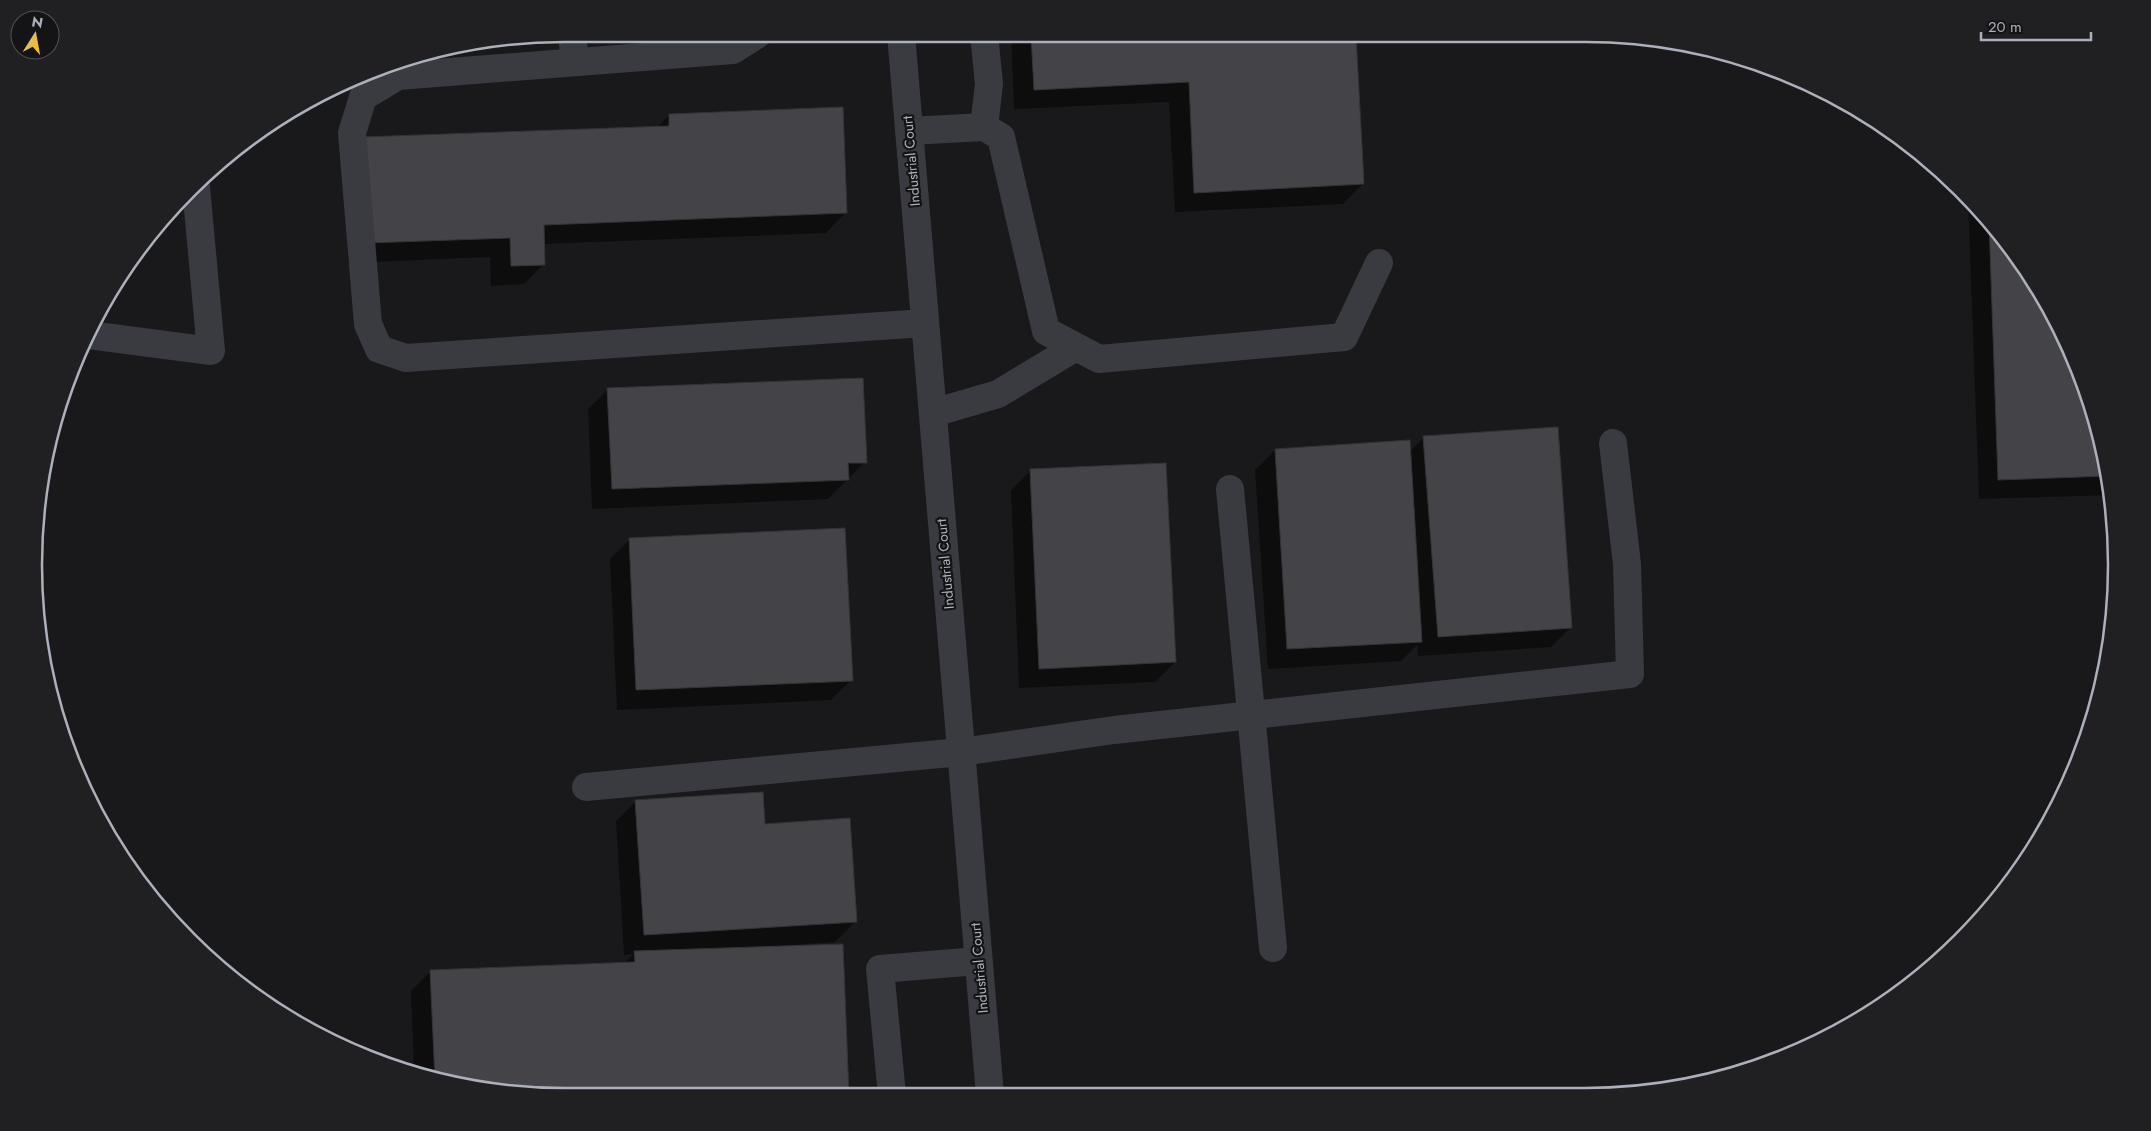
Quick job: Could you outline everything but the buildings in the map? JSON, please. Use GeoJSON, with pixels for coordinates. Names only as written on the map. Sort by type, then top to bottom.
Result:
{"type":"FeatureCollection","features":[{"type":"Feature","properties":{"kind":"lane"},"geometry":{"type":"LineString","coordinates":[[573,42],[575,62]]}},
{"type":"Feature","properties":{"kind":"lane"},"geometry":{"type":"LineString","coordinates":[[745,42],[732,50],[398,76],[363,97],[352,133],[368,324],[379,350],[406,358],[925,323]]}},
{"type":"Feature","properties":{"kind":"lane","name":"Industrial Court"},"geometry":{"type":"LineString","coordinates":[[902,42],[989,1088]]}},
{"type":"Feature","properties":{"kind":"lane"},"geometry":{"type":"LineString","coordinates":[[984,127],[989,84],[985,42]]}},
{"type":"Feature","properties":{"kind":"lane"},"geometry":{"type":"LineString","coordinates":[[909,131],[984,127],[1001,137],[1046,331],[1098,360],[1344,337],[1379,263]]}},
{"type":"Feature","properties":{"kind":"lane"},"geometry":{"type":"LineString","coordinates":[[96,335],[211,351],[197,195]]}},
{"type":"Feature","properties":{"kind":"lane"},"geometry":{"type":"LineString","coordinates":[[933,413],[998,394],[1076,347]]}},
{"type":"Feature","properties":{"kind":"lane"},"geometry":{"type":"LineString","coordinates":[[586,787],[961,752],[1114,730],[1630,674],[1627,564],[1612,443]]}},
{"type":"Feature","properties":{"kind":"lane"},"geometry":{"type":"LineString","coordinates":[[1230,489],[1273,948]]}},
{"type":"Feature","properties":{"kind":"lane"},"geometry":{"type":"LineString","coordinates":[[891,1088],[880,969],[978,961]]}}]}
